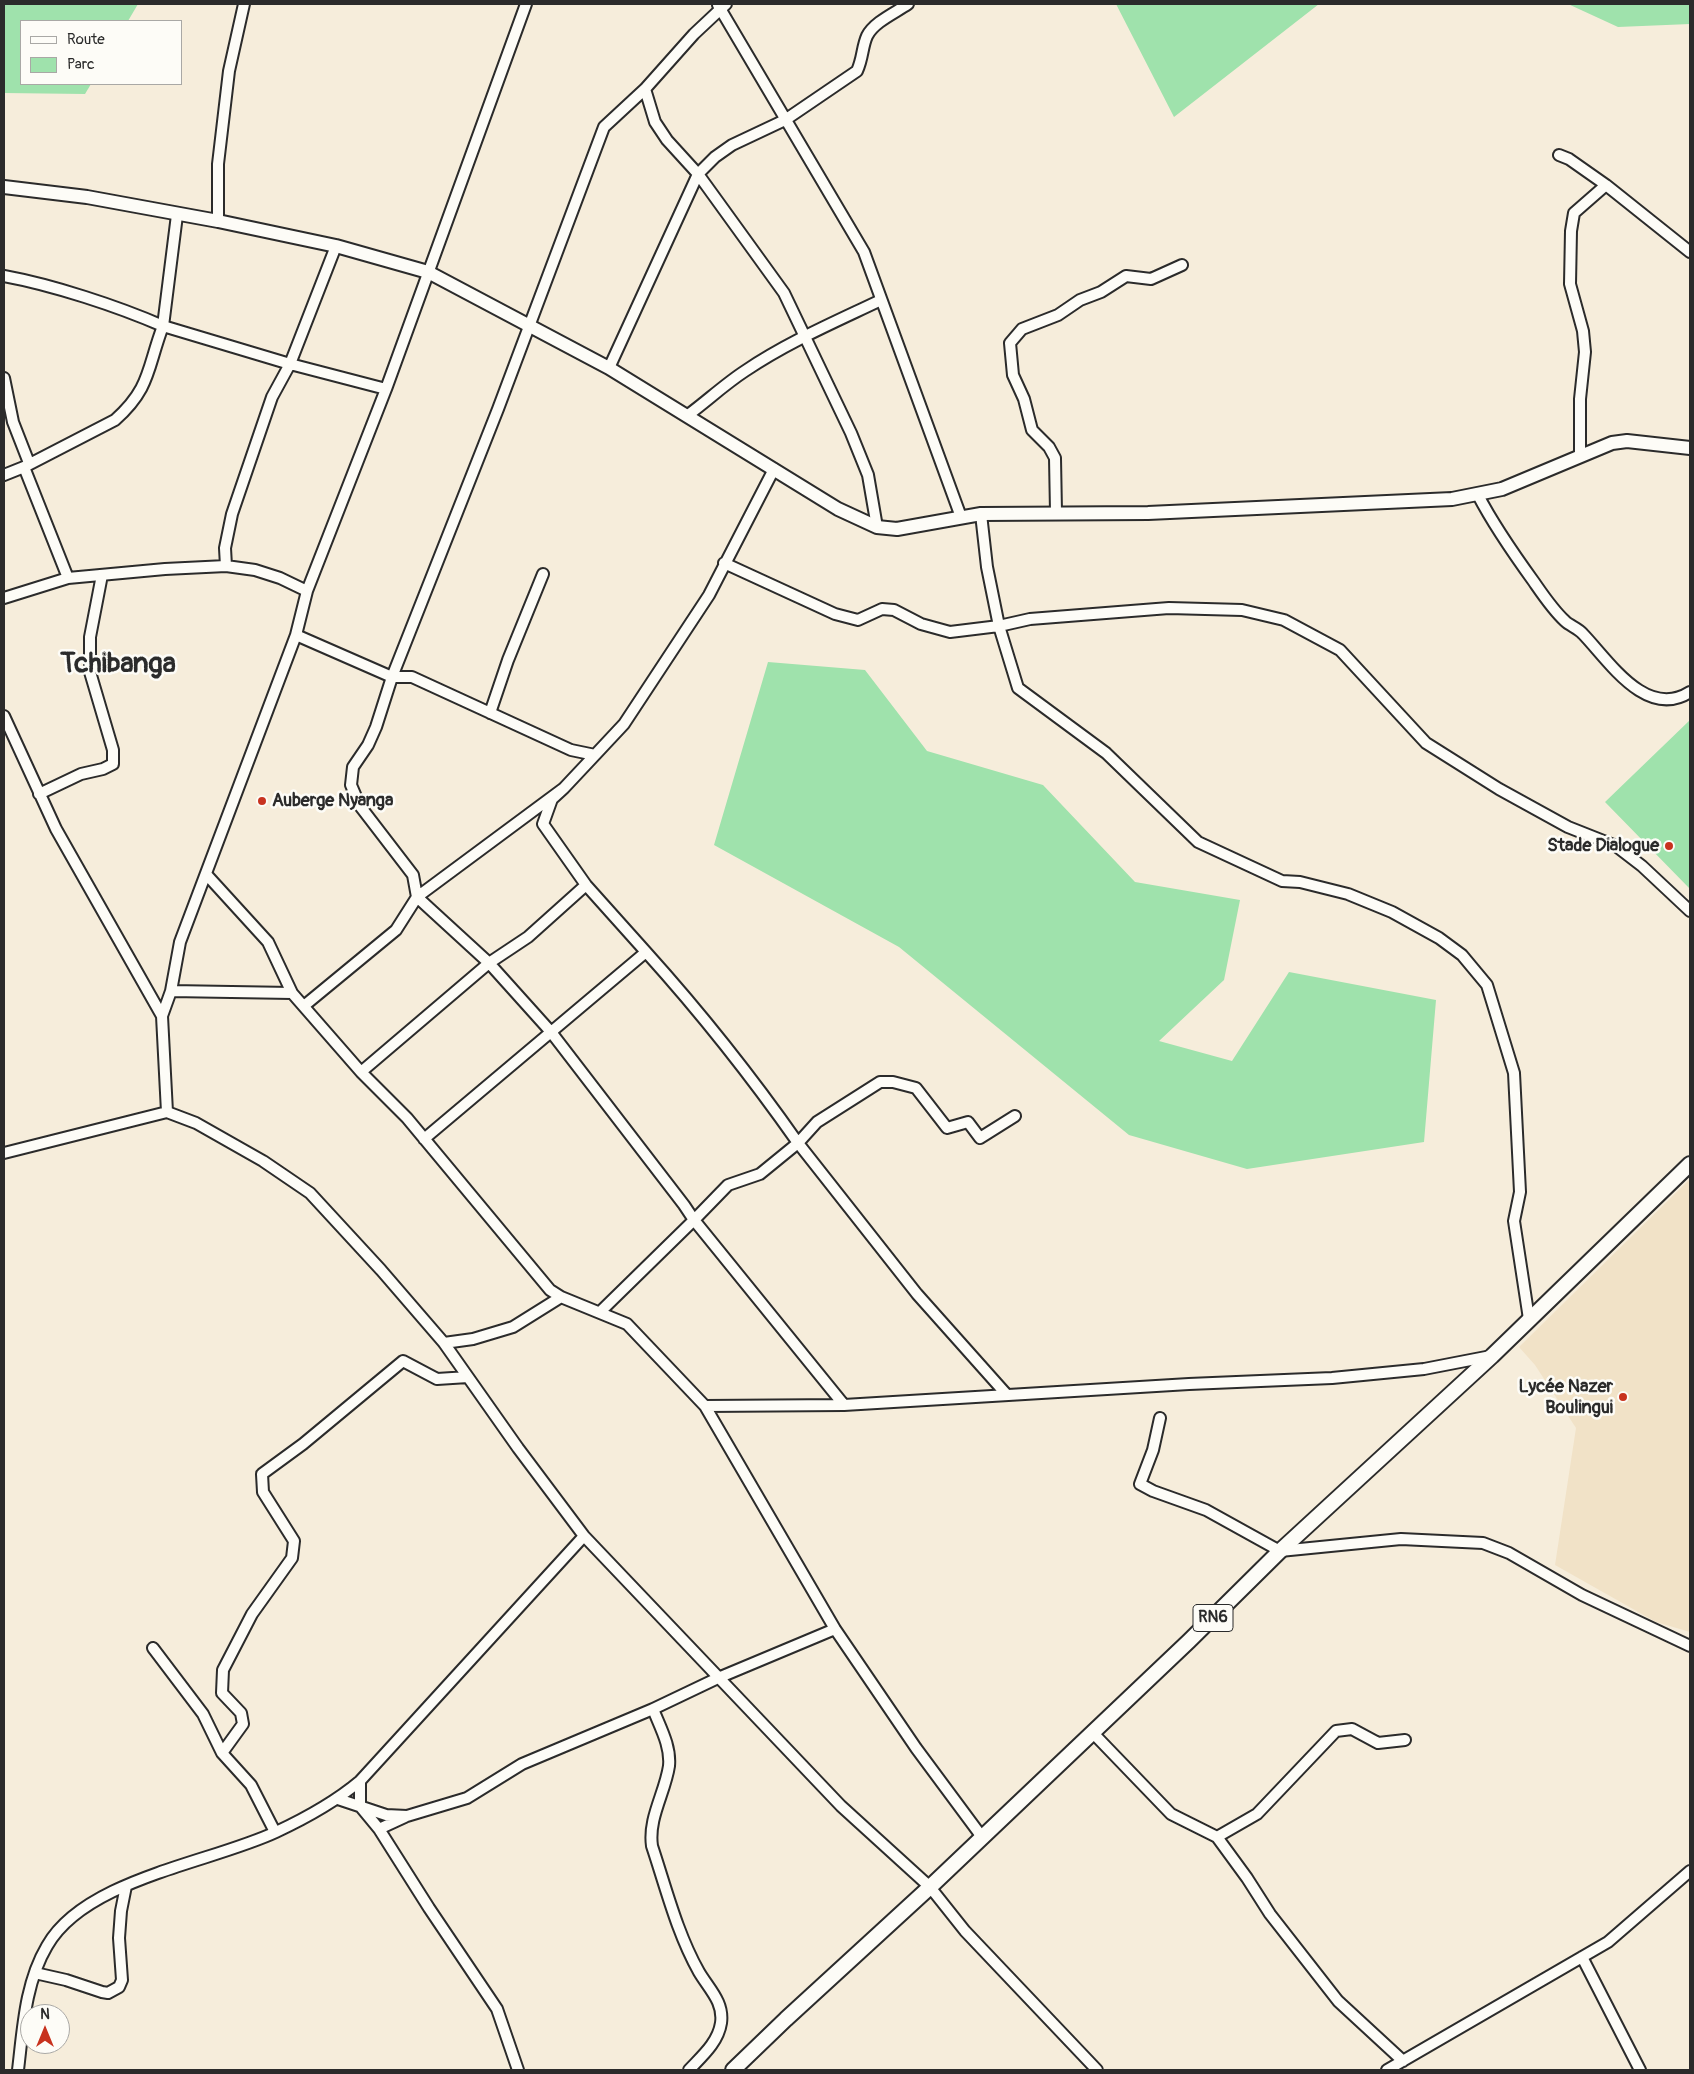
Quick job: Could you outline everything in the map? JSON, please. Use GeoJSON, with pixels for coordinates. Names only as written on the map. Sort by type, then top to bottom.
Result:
{"type":"FeatureCollection","features":[{"type":"Feature","properties":{"kind":"highway","name":"RN6"},"geometry":{"type":"LineString","coordinates":[[733,2070],[930,1888],[1195,1635],[1280,1551],[1492,1356],[1690,1164]]}},
{"type":"Feature","properties":{"kind":"main road"},"geometry":{"type":"LineString","coordinates":[[4,187],[95,198],[177,215],[218,221],[336,246],[428,272],[609,368],[838,509],[877,527],[897,529],[981,514],[1056,512],[1148,513],[1452,499],[1502,489],[1600,447],[1627,441],[1690,448]]}},
{"type":"Feature","properties":{"kind":"street"},"geometry":{"type":"LineString","coordinates":[[218,221],[218,164],[229,71],[244,4]]}},
{"type":"Feature","properties":{"kind":"street"},"geometry":{"type":"LineString","coordinates":[[166,1112],[162,1016],[171,991],[180,942],[296,635],[307,591],[386,389],[526,4]]}},
{"type":"Feature","properties":{"kind":"street"},"geometry":{"type":"LineString","coordinates":[[609,368],[698,174],[715,157],[732,145],[785,120],[857,71],[863,58],[866,37],[872,29],[908,4]]}},
{"type":"Feature","properties":{"kind":"street"},"geometry":{"type":"LineString","coordinates":[[844,1405],[694,1220],[551,1032],[489,963],[417,898],[413,875],[360,806],[351,785],[353,767],[368,745],[392,677],[530,326],[604,127],[645,89],[721,6],[785,120],[864,252],[961,517]]}},
{"type":"Feature","properties":{"kind":"street"},"geometry":{"type":"LineString","coordinates":[[645,89],[655,122],[667,140],[698,174],[784,293],[851,433],[868,475],[877,527]]}},
{"type":"Feature","properties":{"kind":"street"},"geometry":{"type":"LineString","coordinates":[[1558,155],[1569,159],[1606,185],[1690,252]]}},
{"type":"Feature","properties":{"kind":"street"},"geometry":{"type":"LineString","coordinates":[[1580,456],[1580,399],[1584,376],[1585,352],[1584,332],[1570,284],[1571,231],[1574,213],[1606,185]]}},
{"type":"Feature","properties":{"kind":"street"},"geometry":{"type":"LineString","coordinates":[[4,476],[115,420],[131,405],[145,384],[163,326],[177,215]]}},
{"type":"Feature","properties":{"kind":"street"},"geometry":{"type":"LineString","coordinates":[[226,566],[225,548],[232,514],[272,397],[290,364],[336,246]]}},
{"type":"Feature","properties":{"kind":"street"},"geometry":{"type":"LineString","coordinates":[[1056,512],[1055,458],[1049,447],[1032,430],[1024,399],[1013,375],[1010,343],[1022,329],[1058,315],[1080,300],[1102,292],[1126,276],[1151,278],[1182,265]]}},
{"type":"Feature","properties":{"kind":"street"},"geometry":{"type":"LineString","coordinates":[[4,276],[105,305],[163,326],[290,364],[386,389]]}},
{"type":"Feature","properties":{"kind":"street"},"geometry":{"type":"LineString","coordinates":[[688,415],[744,372],[804,336],[882,300]]}},
{"type":"Feature","properties":{"kind":"street"},"geometry":{"type":"LineString","coordinates":[[4,378],[13,422],[26,465],[68,578]]}},
{"type":"Feature","properties":{"kind":"street"},"geometry":{"type":"LineString","coordinates":[[774,469],[709,595],[624,724],[552,799],[544,824],[586,885],[726,1044],[798,1143],[916,1294],[1007,1395]]}},
{"type":"Feature","properties":{"kind":"street"},"geometry":{"type":"LineString","coordinates":[[1478,495],[1497,530],[1544,595],[1565,621],[1581,631],[1626,681],[1642,694],[1663,700],[1690,692]]}},
{"type":"Feature","properties":{"kind":"street"},"geometry":{"type":"LineString","coordinates":[[981,514],[988,574],[999,626],[1018,688],[1106,753],[1198,842],[1282,881],[1300,882],[1348,894],[1392,912],[1440,938],[1462,955],[1486,984],[1514,1073],[1520,1192],[1514,1221],[1529,1319]]}},
{"type":"Feature","properties":{"kind":"street"},"geometry":{"type":"LineString","coordinates":[[724,564],[835,614],[858,620],[882,608],[894,610],[922,624],[950,632],[999,626],[1030,619],[1169,608],[1242,610],[1284,620],[1340,650],[1426,743],[1508,794],[1568,827],[1616,846],[1642,866],[1690,911]]}},
{"type":"Feature","properties":{"kind":"street"},"geometry":{"type":"LineString","coordinates":[[4,598],[68,578],[226,566],[272,575],[307,591]]}},
{"type":"Feature","properties":{"kind":"street"},"geometry":{"type":"LineString","coordinates":[[490,713],[508,660],[543,574]]}},
{"type":"Feature","properties":{"kind":"street"},"geometry":{"type":"LineString","coordinates":[[39,794],[81,774],[103,769],[113,764],[113,750],[90,672],[90,637],[102,575]]}},
{"type":"Feature","properties":{"kind":"street"},"geometry":{"type":"LineString","coordinates":[[296,635],[392,677],[412,677],[571,750],[595,755]]}},
{"type":"Feature","properties":{"kind":"street"},"geometry":{"type":"LineString","coordinates":[[4,716],[56,829],[162,1016]]}},
{"type":"Feature","properties":{"kind":"street"},"geometry":{"type":"LineString","coordinates":[[305,1005],[396,930],[417,898],[564,788]]}},
{"type":"Feature","properties":{"kind":"street"},"geometry":{"type":"LineString","coordinates":[[206,874],[268,942],[292,993],[305,1005],[361,1072],[424,1139],[550,1290],[560,1297],[627,1324],[705,1406],[835,1629],[910,1740],[982,1837]]}},
{"type":"Feature","properties":{"kind":"street"},"geometry":{"type":"LineString","coordinates":[[361,1072],[489,963],[528,937],[586,885]]}},
{"type":"Feature","properties":{"kind":"street"},"geometry":{"type":"LineString","coordinates":[[424,1139],[646,952]]}},
{"type":"Feature","properties":{"kind":"street"},"geometry":{"type":"LineString","coordinates":[[171,991],[292,993]]}},
{"type":"Feature","properties":{"kind":"street"},"geometry":{"type":"LineString","coordinates":[[600,1312],[728,1185],[760,1174],[798,1143],[816,1122],[880,1082],[893,1082],[916,1088],[947,1128],[968,1122],[980,1138],[1015,1116]]}},
{"type":"Feature","properties":{"kind":"street"},"geometry":{"type":"LineString","coordinates":[[4,1153],[166,1112],[196,1123],[263,1161],[310,1193],[381,1270],[444,1343],[584,1536],[841,1806],[930,1888],[965,1931],[1097,2070]]}},
{"type":"Feature","properties":{"kind":"street"},"geometry":{"type":"LineString","coordinates":[[444,1343],[473,1339],[513,1327],[560,1297]]}},
{"type":"Feature","properties":{"kind":"street"},"geometry":{"type":"LineString","coordinates":[[705,1406],[844,1405],[1332,1378],[1424,1369],[1492,1356]]}},
{"type":"Feature","properties":{"kind":"street"},"geometry":{"type":"LineString","coordinates":[[222,1753],[244,1724],[241,1713],[222,1693],[224,1670],[252,1614],[292,1558],[294,1541],[263,1492],[262,1474],[303,1444],[403,1361],[437,1379],[468,1377]]}},
{"type":"Feature","properties":{"kind":"street"},"geometry":{"type":"LineString","coordinates":[[1160,1418],[1153,1450],[1140,1484],[1153,1491],[1206,1510],[1280,1551],[1401,1539],[1483,1543],[1509,1553],[1582,1595],[1690,1646]]}},
{"type":"Feature","properties":{"kind":"street"},"geometry":{"type":"LineString","coordinates":[[18,2070],[24,2023],[35,1973],[46,1946],[60,1928],[84,1908],[126,1886],[275,1832],[338,1799],[360,1781],[584,1536]]}},
{"type":"Feature","properties":{"kind":"street"},"geometry":{"type":"LineString","coordinates":[[379,1829],[407,1816],[467,1798],[522,1764],[653,1710],[718,1678],[835,1629]]}},
{"type":"Feature","properties":{"kind":"street"},"geometry":{"type":"LineString","coordinates":[[153,1648],[203,1714],[222,1753],[251,1784],[275,1832]]}},
{"type":"Feature","properties":{"kind":"street"},"geometry":{"type":"LineString","coordinates":[[653,1710],[667,1745],[669,1765],[650,1832],[652,1846],[678,1924],[699,1971],[720,2004],[721,2013],[718,2033],[712,2044],[689,2070]]}},
{"type":"Feature","properties":{"kind":"street"},"geometry":{"type":"LineString","coordinates":[[1217,1837],[1257,1814],[1336,1731],[1352,1730],[1378,1743],[1405,1740]]}},
{"type":"Feature","properties":{"kind":"street"},"geometry":{"type":"LineString","coordinates":[[1092,1732],[1171,1814],[1217,1837],[1270,1914],[1338,2001],[1402,2061]]}},
{"type":"Feature","properties":{"kind":"street"},"geometry":{"type":"LineString","coordinates":[[360,1781],[360,1806],[379,1829],[497,2009],[518,2070]]}},
{"type":"Feature","properties":{"kind":"street"},"geometry":{"type":"LineString","coordinates":[[338,1799],[386,1815],[407,1816]]}},
{"type":"Feature","properties":{"kind":"street"},"geometry":{"type":"LineString","coordinates":[[1387,2070],[1608,1942],[1688,1878]]}},
{"type":"Feature","properties":{"kind":"street"},"geometry":{"type":"LineString","coordinates":[[35,1973],[66,1980],[102,1992],[108,1992],[119,1987],[122,1980],[119,1938],[121,1911],[126,1886]]}},
{"type":"Feature","properties":{"kind":"street"},"geometry":{"type":"LineString","coordinates":[[1582,1957],[1640,2070]]}},
{"type":"Feature","properties":{"kind":"shaded area","name":"Lycée Nazer Boulingui"},"geometry":{"type":"Polygon","coordinates":[[[1690,1179],[1690,1632],[1656,1622],[1555,1565],[1576,1428],[1535,1365],[1519,1347],[1690,1179]]]}},
{"type":"Feature","properties":{"kind":"green space"},"geometry":{"type":"Polygon","coordinates":[[[4,4],[138,4],[129,20],[20,20],[20,85],[90,85],[85,94],[4,93],[4,4]]]}},
{"type":"Feature","properties":{"kind":"green space"},"geometry":{"type":"Polygon","coordinates":[[[1116,4],[1319,4],[1174,117],[1116,4]]]}},
{"type":"Feature","properties":{"kind":"green space"},"geometry":{"type":"Polygon","coordinates":[[[1568,4],[1690,4],[1690,24],[1618,27],[1568,4]]]}},
{"type":"Feature","properties":{"kind":"green space"},"geometry":{"type":"Polygon","coordinates":[[[768,662],[865,670],[927,751],[1043,785],[1135,882],[1240,900],[1224,980],[1159,1041],[1232,1061],[1289,972],[1436,1000],[1424,1142],[1247,1169],[1129,1135],[899,947],[714,845],[768,662]]]}},
{"type":"Feature","properties":{"kind":"green space","name":"Stade Dialogue"},"geometry":{"type":"Polygon","coordinates":[[[1690,720],[1690,889],[1605,802],[1690,720]]]}},
{"type":"Feature","properties":{"kind":"place","name":"Auberge Nyanga"},"geometry":{"type":"Point","coordinates":[262,801]}},
{"type":"Feature","properties":{"kind":"place","name":"Stade Dialogue"},"geometry":{"type":"Point","coordinates":[1669,846]}},
{"type":"Feature","properties":{"kind":"place","name":"Lycée Nazer Boulingui"},"geometry":{"type":"Point","coordinates":[1623,1397]}},
{"type":"Feature","properties":{"kind":"district","name":"Tchibanga"},"geometry":{"type":"Point","coordinates":[118,665]}}]}
